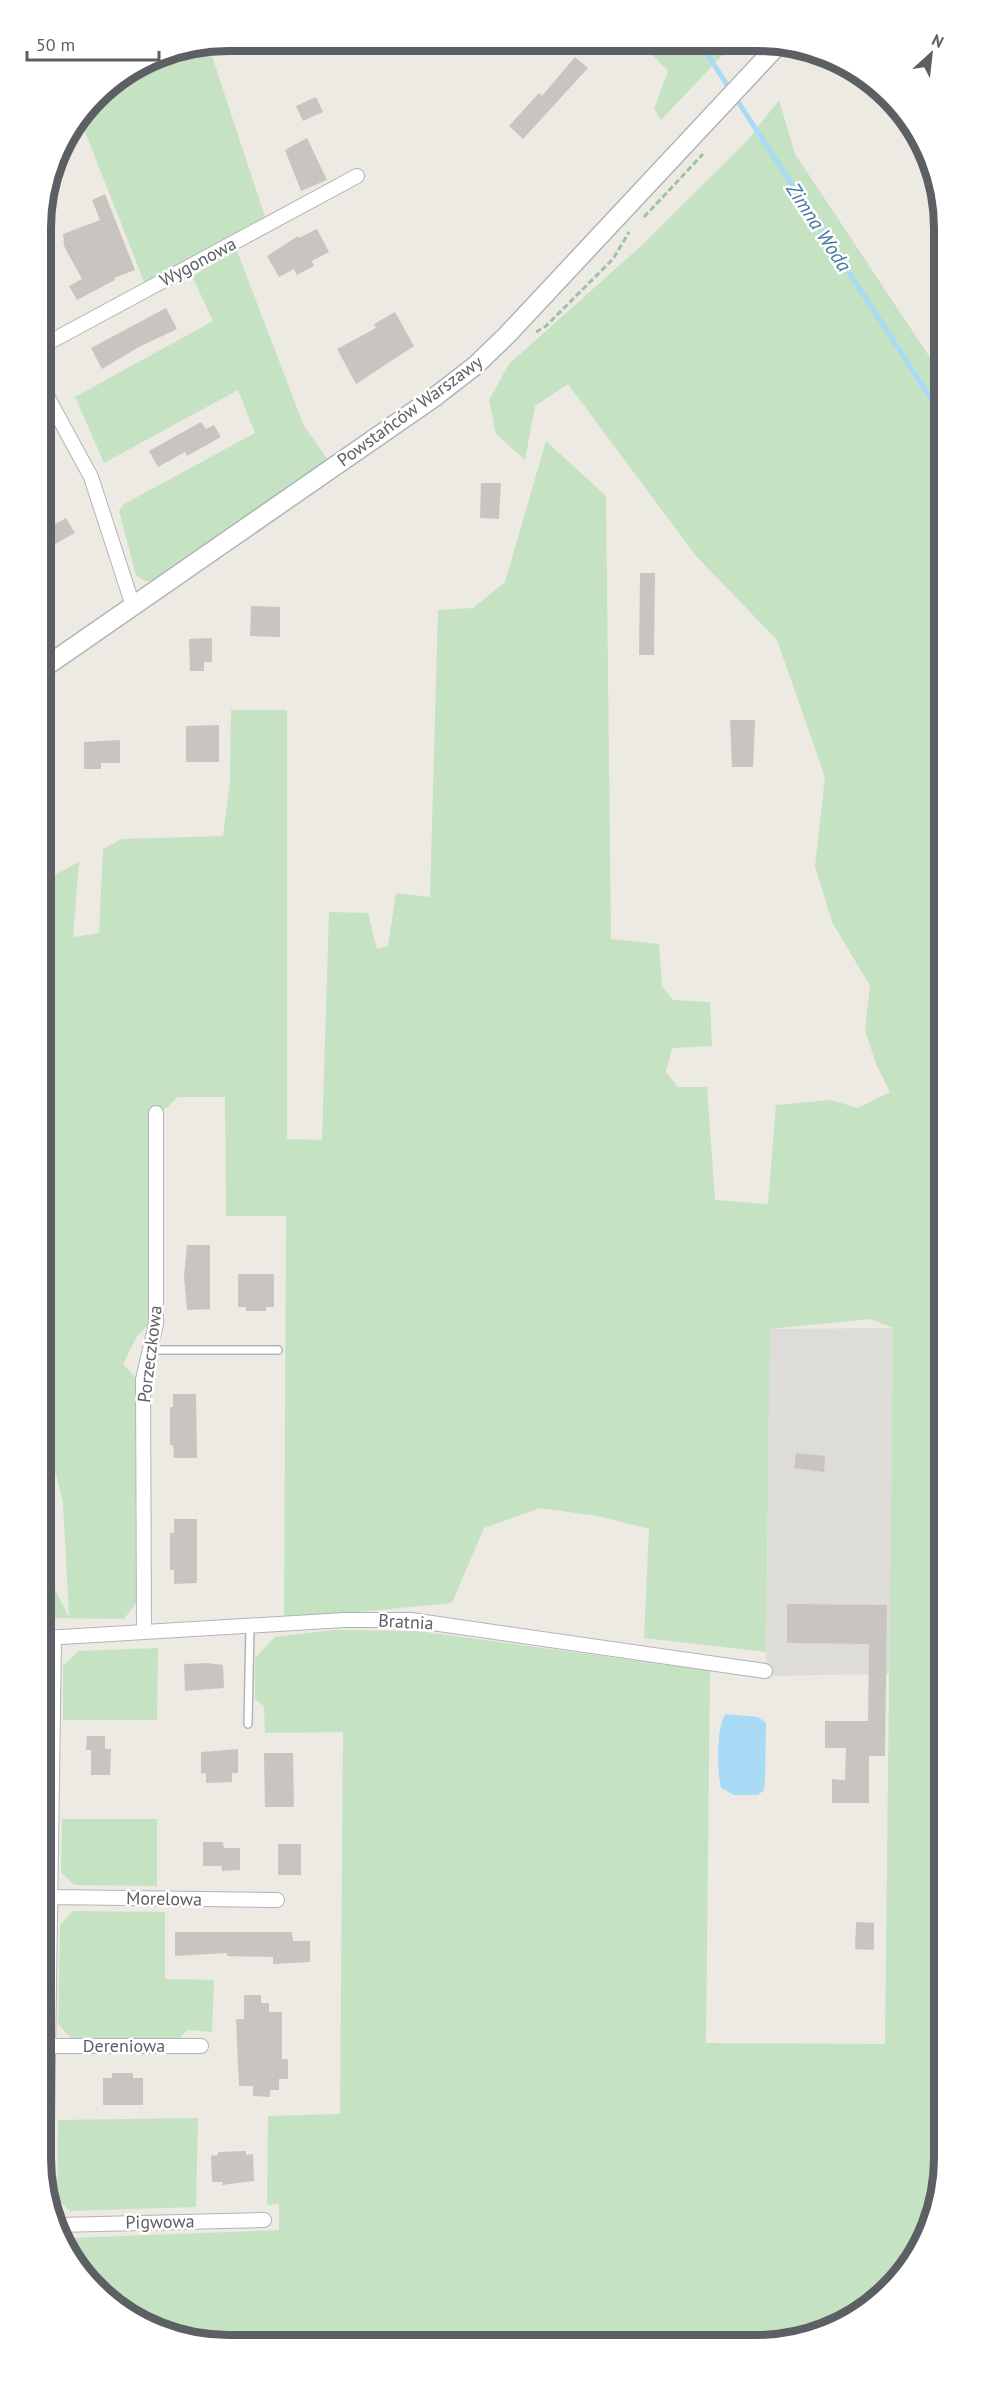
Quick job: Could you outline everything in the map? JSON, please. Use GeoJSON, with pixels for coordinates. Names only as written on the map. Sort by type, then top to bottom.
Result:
{"type":"FeatureCollection","features":[{"type":"Feature","properties":{"kind":"street","name":"Powstańców Warszawy"},"geometry":{"type":"LineString","coordinates":[[51,663],[436,396],[476,365],[772,51]]}},
{"type":"Feature","properties":{"kind":"street","name":"Wygonowa"},"geometry":{"type":"LineString","coordinates":[[51,341],[357,176]]}},
{"type":"Feature","properties":{"kind":"street"},"geometry":{"type":"LineString","coordinates":[[51,403],[91,477],[133,606]]}},
{"type":"Feature","properties":{"kind":"street","name":"Porzeczkowa"},"geometry":{"type":"LineString","coordinates":[[144,1632],[143,1379],[156,1324],[156,1113]]}},
{"type":"Feature","properties":{"kind":"street","name":"Bratnia"},"geometry":{"type":"LineString","coordinates":[[51,1638],[344,1620],[411,1620],[765,1671]]}},
{"type":"Feature","properties":{"kind":"street"},"geometry":{"type":"LineString","coordinates":[[51,1885],[51,1923]]}},
{"type":"Feature","properties":{"kind":"street","name":"Morelowa"},"geometry":{"type":"LineString","coordinates":[[52,1897],[277,1900]]}},
{"type":"Feature","properties":{"kind":"street","name":"Dereniowa"},"geometry":{"type":"LineString","coordinates":[[51,2046],[201,2046]]}},
{"type":"Feature","properties":{"kind":"street","name":"Pigwowa"},"geometry":{"type":"LineString","coordinates":[[63,2224],[264,2220]]}},
{"type":"Feature","properties":{"kind":"lane"},"geometry":{"type":"LineString","coordinates":[[150,1350],[278,1350]]}},
{"type":"Feature","properties":{"kind":"lane"},"geometry":{"type":"LineString","coordinates":[[248,1724],[250,1627]]}},
{"type":"Feature","properties":{"kind":"path"},"geometry":{"type":"LineString","coordinates":[[546,326],[613,259],[629,232],[701,157],[705,148]]}},
{"type":"Feature","properties":{"kind":"shaded area"},"geometry":{"type":"Polygon","coordinates":[[[893,1328],[889,1674],[766,1676],[770,1329],[893,1328]]]}},
{"type":"Feature","properties":{"kind":"green space"},"geometry":{"type":"Polygon","coordinates":[[[649,51],[726,51],[661,120],[654,109],[668,71],[649,51]]]}},
{"type":"Feature","properties":{"kind":"green space"},"geometry":{"type":"Polygon","coordinates":[[[211,52],[265,217],[145,284],[83,126],[111,95],[139,75],[171,60],[211,52]]]}},
{"type":"Feature","properties":{"kind":"green space"},"geometry":{"type":"Polygon","coordinates":[[[779,100],[795,154],[934,363],[934,2170],[931,2193],[921,2226],[910,2247],[898,2266],[882,2283],[865,2299],[846,2311],[825,2322],[803,2329],[757,2335],[228,2335],[193,2332],[149,2317],[120,2299],[87,2266],[70,2238],[279,2230],[279,2204],[267,2205],[268,2116],[340,2114],[343,1732],[265,1733],[264,1706],[255,1699],[255,1658],[275,1637],[333,1630],[418,1631],[710,1671],[706,2043],[885,2044],[893,1328],[870,1319],[770,1329],[766,1652],[644,1638],[649,1529],[598,1516],[540,1508],[484,1528],[452,1603],[284,1619],[286,1216],[226,1216],[225,1097],[178,1097],[165,1109],[149,1110],[150,1323],[137,1336],[123,1364],[135,1377],[136,1603],[124,1619],[51,1618],[51,1582],[69,1617],[63,1503],[56,1474],[51,1472],[51,877],[79,862],[73,937],[99,933],[103,849],[122,839],[223,836],[230,782],[231,710],[287,710],[287,1139],[322,1140],[329,912],[368,913],[377,949],[388,946],[396,893],[430,897],[438,610],[473,608],[505,582],[546,441],[606,496],[611,939],[659,944],[662,986],[673,1000],[710,1002],[712,1046],[672,1048],[666,1072],[678,1087],[707,1087],[715,1200],[768,1204],[776,1105],[831,1100],[858,1108],[890,1092],[876,1064],[865,1030],[870,986],[832,922],[815,866],[825,777],[777,640],[696,556],[568,384],[535,406],[525,460],[496,434],[489,400],[509,364],[641,246],[747,141],[779,100]]]}},
{"type":"Feature","properties":{"kind":"green space"},"geometry":{"type":"Polygon","coordinates":[[[237,251],[304,426],[328,460],[156,579],[145,581],[136,575],[119,511],[124,504],[255,433],[238,390],[104,463],[75,397],[213,321],[192,276],[237,251]]]}},
{"type":"Feature","properties":{"kind":"green space"},"geometry":{"type":"Polygon","coordinates":[[[158,1648],[157,1720],[63,1720],[63,1666],[78,1651],[158,1648]]]}},
{"type":"Feature","properties":{"kind":"green space"},"geometry":{"type":"Polygon","coordinates":[[[62,1819],[157,1819],[157,1886],[74,1885],[61,1872],[62,1819]]]}},
{"type":"Feature","properties":{"kind":"green space"},"geometry":{"type":"Polygon","coordinates":[[[73,1911],[165,1912],[165,1979],[214,1980],[212,2032],[188,2030],[179,2038],[71,2038],[58,2024],[60,1925],[73,1911]]]}},
{"type":"Feature","properties":{"kind":"green space"},"geometry":{"type":"Polygon","coordinates":[[[198,2118],[196,2207],[70,2211],[57,2199],[58,2120],[198,2118]]]}},
{"type":"Feature","properties":{"kind":"water"},"geometry":{"type":"Polygon","coordinates":[[[726,1714],[758,1717],[766,1723],[765,1784],[763,1791],[758,1795],[734,1795],[721,1788],[718,1761],[719,1738],[720,1728],[726,1714]]]}},
{"type":"Feature","properties":{"kind":"building"},"geometry":{"type":"Polygon","coordinates":[[[575,57],[588,68],[523,139],[509,126],[539,93],[542,96],[575,57]]]}},
{"type":"Feature","properties":{"kind":"building"},"geometry":{"type":"Polygon","coordinates":[[[316,97],[323,112],[303,121],[296,106],[316,97]]]}},
{"type":"Feature","properties":{"kind":"building"},"geometry":{"type":"Polygon","coordinates":[[[307,138],[327,180],[301,191],[285,150],[307,138]]]}},
{"type":"Feature","properties":{"kind":"building"},"geometry":{"type":"Polygon","coordinates":[[[105,194],[135,270],[114,278],[115,280],[77,300],[69,286],[82,279],[64,246],[63,234],[100,220],[92,200],[105,194]]]}},
{"type":"Feature","properties":{"kind":"building"},"geometry":{"type":"Polygon","coordinates":[[[317,229],[329,252],[312,261],[314,266],[297,275],[294,269],[279,277],[267,256],[298,236],[299,238],[317,229]]]}},
{"type":"Feature","properties":{"kind":"building"},"geometry":{"type":"Polygon","coordinates":[[[166,308],[177,329],[139,347],[102,369],[91,348],[166,308]]]}},
{"type":"Feature","properties":{"kind":"building"},"geometry":{"type":"Polygon","coordinates":[[[395,312],[414,346],[356,384],[337,349],[376,328],[374,324],[395,312]]]}},
{"type":"Feature","properties":{"kind":"building"},"geometry":{"type":"Polygon","coordinates":[[[201,422],[206,429],[214,425],[221,437],[187,456],[185,452],[158,467],[149,451],[201,422]]]}},
{"type":"Feature","properties":{"kind":"building"},"geometry":{"type":"Polygon","coordinates":[[[481,483],[501,483],[499,519],[480,518],[481,483]]]}},
{"type":"Feature","properties":{"kind":"building"},"geometry":{"type":"Polygon","coordinates":[[[66,518],[75,533],[55,544],[51,536],[51,527],[66,518]]]}},
{"type":"Feature","properties":{"kind":"building"},"geometry":{"type":"Polygon","coordinates":[[[640,573],[655,573],[654,655],[639,655],[640,573]]]}},
{"type":"Feature","properties":{"kind":"building"},"geometry":{"type":"Polygon","coordinates":[[[251,606],[280,607],[280,637],[250,636],[251,606]]]}},
{"type":"Feature","properties":{"kind":"building"},"geometry":{"type":"Polygon","coordinates":[[[212,638],[212,662],[204,662],[204,671],[190,671],[189,639],[212,638]]]}},
{"type":"Feature","properties":{"kind":"building"},"geometry":{"type":"Polygon","coordinates":[[[730,720],[755,720],[753,767],[732,767],[730,720]]]}},
{"type":"Feature","properties":{"kind":"building"},"geometry":{"type":"Polygon","coordinates":[[[219,725],[219,762],[186,762],[186,726],[219,725]]]}},
{"type":"Feature","properties":{"kind":"building"},"geometry":{"type":"Polygon","coordinates":[[[120,740],[120,763],[101,763],[101,769],[84,769],[84,742],[120,740]]]}},
{"type":"Feature","properties":{"kind":"building"},"geometry":{"type":"Polygon","coordinates":[[[187,1245],[210,1245],[210,1309],[187,1310],[184,1277],[187,1245]]]}},
{"type":"Feature","properties":{"kind":"building"},"geometry":{"type":"Polygon","coordinates":[[[238,1274],[274,1274],[274,1307],[266,1307],[266,1311],[246,1311],[246,1307],[238,1307],[238,1274]]]}},
{"type":"Feature","properties":{"kind":"building"},"geometry":{"type":"Polygon","coordinates":[[[173,1394],[196,1394],[197,1458],[174,1458],[173,1445],[170,1445],[170,1407],[173,1407],[173,1394]]]}},
{"type":"Feature","properties":{"kind":"building"},"geometry":{"type":"Polygon","coordinates":[[[796,1453],[825,1456],[824,1472],[794,1468],[796,1453]]]}},
{"type":"Feature","properties":{"kind":"building"},"geometry":{"type":"Polygon","coordinates":[[[174,1519],[197,1519],[197,1583],[174,1584],[174,1570],[170,1570],[170,1533],[174,1533],[174,1519]]]}},
{"type":"Feature","properties":{"kind":"building"},"geometry":{"type":"Polygon","coordinates":[[[787,1604],[887,1605],[885,1756],[869,1756],[869,1803],[832,1803],[832,1779],[845,1780],[846,1748],[825,1748],[825,1721],[868,1721],[869,1644],[787,1643],[787,1604]]]}},
{"type":"Feature","properties":{"kind":"building"},"geometry":{"type":"Polygon","coordinates":[[[184,1664],[223,1665],[224,1688],[185,1691],[184,1664]]]}},
{"type":"Feature","properties":{"kind":"building"},"geometry":{"type":"Polygon","coordinates":[[[87,1736],[105,1736],[105,1749],[111,1749],[110,1775],[91,1775],[91,1750],[86,1750],[87,1736]]]}},
{"type":"Feature","properties":{"kind":"building"},"geometry":{"type":"Polygon","coordinates":[[[238,1749],[238,1773],[232,1773],[232,1782],[206,1783],[206,1773],[201,1774],[201,1752],[238,1749]]]}},
{"type":"Feature","properties":{"kind":"building"},"geometry":{"type":"Polygon","coordinates":[[[264,1753],[293,1753],[294,1807],[265,1807],[264,1753]]]}},
{"type":"Feature","properties":{"kind":"building"},"geometry":{"type":"Polygon","coordinates":[[[203,1842],[223,1842],[224,1848],[240,1848],[240,1870],[222,1871],[222,1866],[203,1866],[203,1842]]]}},
{"type":"Feature","properties":{"kind":"building"},"geometry":{"type":"Polygon","coordinates":[[[278,1844],[301,1844],[301,1875],[278,1875],[278,1844]]]}},
{"type":"Feature","properties":{"kind":"building"},"geometry":{"type":"Polygon","coordinates":[[[856,1922],[874,1923],[874,1950],[855,1949],[856,1922]]]}},
{"type":"Feature","properties":{"kind":"building"},"geometry":{"type":"Polygon","coordinates":[[[175,1932],[292,1932],[293,1941],[310,1941],[310,1962],[273,1964],[273,1957],[227,1956],[227,1953],[175,1956],[175,1932]]]}},
{"type":"Feature","properties":{"kind":"building"},"geometry":{"type":"Polygon","coordinates":[[[244,1995],[261,1995],[261,2003],[269,2003],[269,2012],[282,2012],[282,2059],[288,2059],[288,2079],[279,2079],[279,2090],[270,2090],[270,2097],[253,2096],[253,2086],[239,2086],[236,2019],[244,2019],[244,1995]]]}},
{"type":"Feature","properties":{"kind":"building"},"geometry":{"type":"Polygon","coordinates":[[[112,2073],[133,2073],[133,2078],[143,2078],[143,2105],[103,2105],[103,2078],[112,2078],[112,2073]]]}},
{"type":"Feature","properties":{"kind":"building"},"geometry":{"type":"Polygon","coordinates":[[[246,2151],[246,2155],[253,2154],[254,2181],[222,2185],[223,2182],[212,2182],[211,2156],[218,2155],[218,2152],[246,2151]]]}},
{"type":"Feature","properties":{"kind":"waterway","name":"Zimna Woda"},"geometry":{"type":"LineString","coordinates":[[705,51],[934,403]]}}]}
